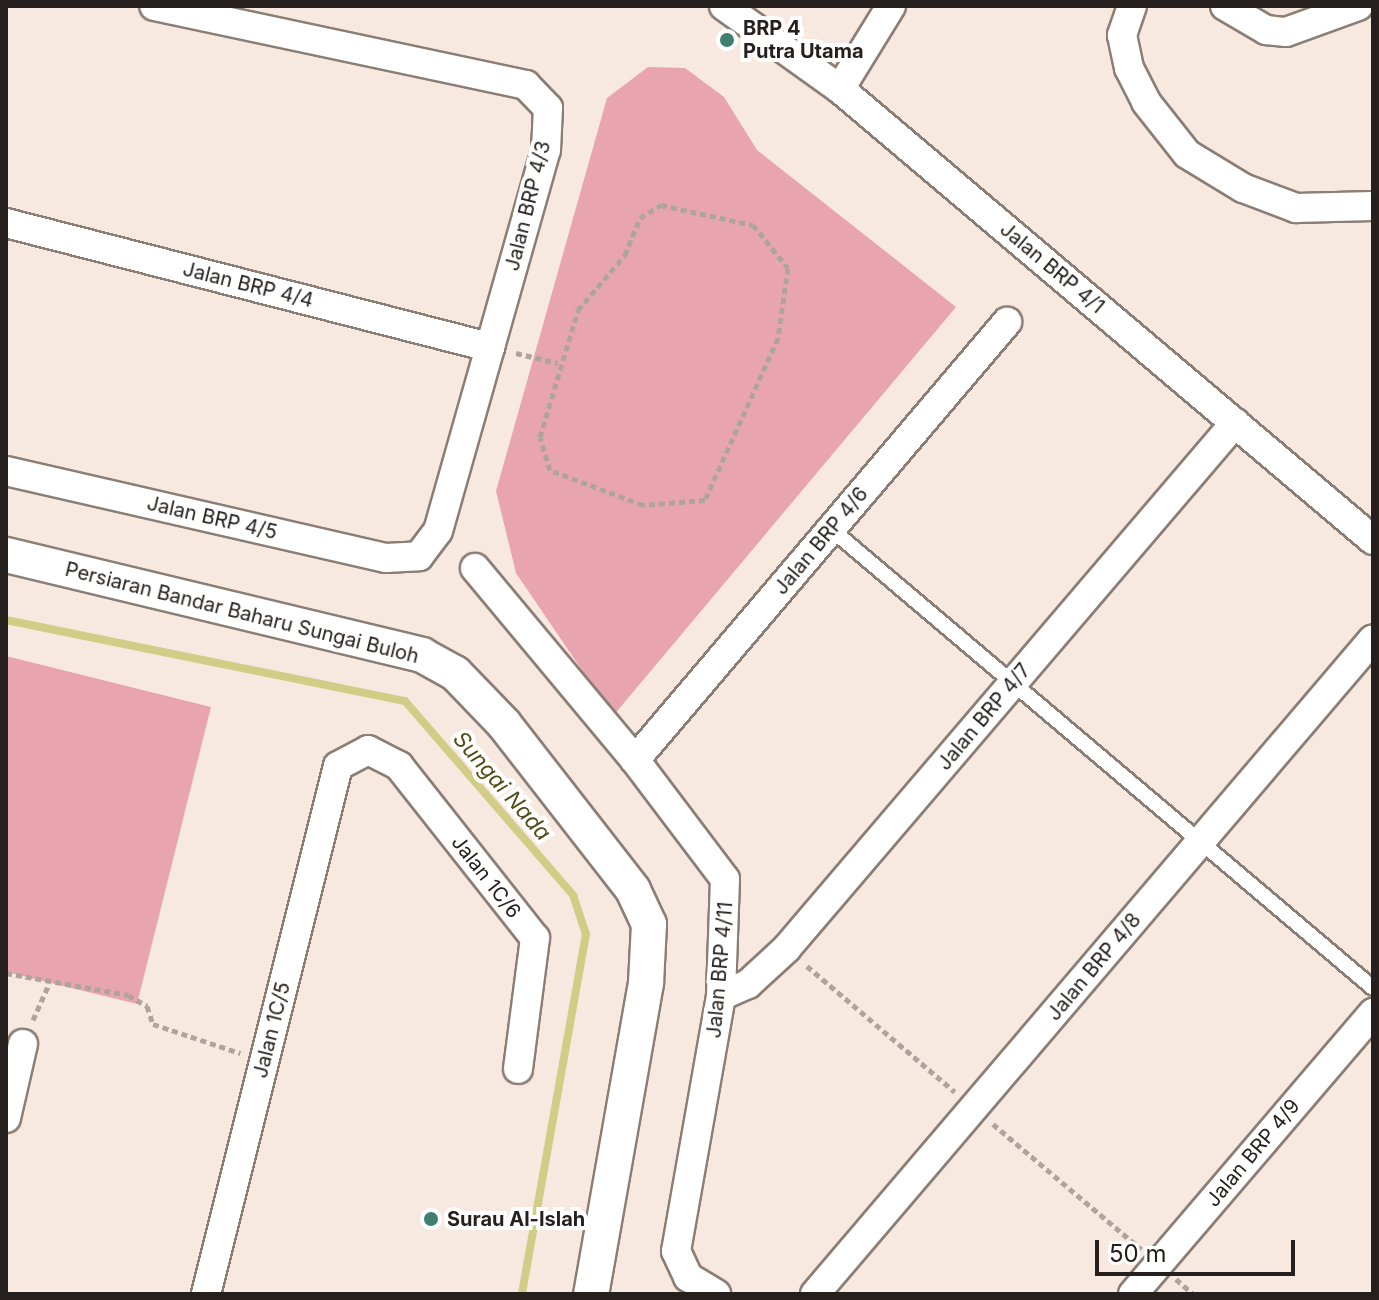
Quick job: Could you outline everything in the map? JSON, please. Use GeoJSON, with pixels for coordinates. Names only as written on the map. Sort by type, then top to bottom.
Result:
{"type":"FeatureCollection","features":[{"type":"Feature","properties":{"kind":"street","name":"Jalan BRP 4/3"},"geometry":{"type":"LineString","coordinates":[[154,6],[526,85],[548,108],[546,150],[438,531],[419,556]]}},
{"type":"Feature","properties":{"kind":"street","name":"Jalan BRP 4/1"},"geometry":{"type":"LineString","coordinates":[[724,6],[840,89],[1373,540]]}},
{"type":"Feature","properties":{"kind":"street"},"geometry":{"type":"LineString","coordinates":[[840,89],[891,6]]}},
{"type":"Feature","properties":{"kind":"street"},"geometry":{"type":"LineString","coordinates":[[1132,6],[1122,35],[1129,68],[1146,102],[1187,154],[1243,188],[1296,208],[1373,206]]}},
{"type":"Feature","properties":{"kind":"street"},"geometry":{"type":"LineString","coordinates":[[1225,6],[1266,30],[1286,32],[1358,6]]}},
{"type":"Feature","properties":{"kind":"street","name":"Jalan BRP 4/4"},"geometry":{"type":"LineString","coordinates":[[6,223],[490,347]]}},
{"type":"Feature","properties":{"kind":"street","name":"Jalan BRP 4/6"},"geometry":{"type":"LineString","coordinates":[[635,760],[1007,322]]}},
{"type":"Feature","properties":{"kind":"street","name":"Jalan BRP 4/7"},"geometry":{"type":"LineString","coordinates":[[721,996],[748,984],[786,949],[1235,423]]}},
{"type":"Feature","properties":{"kind":"street","name":"Jalan BRP 4/5"},"geometry":{"type":"LineString","coordinates":[[6,471],[386,558],[419,556]]}},
{"type":"Feature","properties":{"kind":"street","name":"Persiaran Bandar Baharu Sungai Buloh"},"geometry":{"type":"LineString","coordinates":[[6,555],[422,655],[455,673],[504,724],[633,890],[649,924],[646,983],[591,1294]]}},
{"type":"Feature","properties":{"kind":"street","name":"Jalan BRP 4/11"},"geometry":{"type":"LineString","coordinates":[[475,568],[635,760],[725,879],[721,996],[676,1251],[688,1277],[716,1294]]}},
{"type":"Feature","properties":{"kind":"street","name":"Jalan BRP 4/8"},"geometry":{"type":"LineString","coordinates":[[815,1294],[1373,639]]}},
{"type":"Feature","properties":{"kind":"street","name":"Jalan 1C/6"},"geometry":{"type":"LineString","coordinates":[[338,766],[368,750],[399,766],[535,938],[518,1069]]}},
{"type":"Feature","properties":{"kind":"street","name":"Jalan 1C/5"},"geometry":{"type":"LineString","coordinates":[[206,1294],[338,766]]}},
{"type":"Feature","properties":{"kind":"street","name":"Jalan BRP 4/9"},"geometry":{"type":"LineString","coordinates":[[1133,1294],[1373,1013]]}},
{"type":"Feature","properties":{"kind":"street"},"geometry":{"type":"LineString","coordinates":[[6,1118],[23,1044]]}},
{"type":"Feature","properties":{"kind":"lane"},"geometry":{"type":"LineString","coordinates":[[831,529],[1373,988]]}},
{"type":"Feature","properties":{"kind":"path"},"geometry":{"type":"LineString","coordinates":[[661,205],[753,225],[788,268],[778,338],[705,500],[643,505],[550,470],[540,437],[558,363],[578,310],[625,255],[640,218],[661,205]]}},
{"type":"Feature","properties":{"kind":"path"},"geometry":{"type":"LineString","coordinates":[[490,347],[558,363]]}},
{"type":"Feature","properties":{"kind":"path"},"geometry":{"type":"LineString","coordinates":[[6,973],[49,984],[128,995],[147,1006],[153,1024],[264,1061]]}},
{"type":"Feature","properties":{"kind":"path"},"geometry":{"type":"LineString","coordinates":[[23,1044],[49,984]]}},
{"type":"Feature","properties":{"kind":"shaded area"},"geometry":{"type":"Polygon","coordinates":[[[648,67],[685,68],[724,97],[757,150],[956,307],[613,716],[516,573],[496,491],[607,98],[648,67]]]}},
{"type":"Feature","properties":{"kind":"shaded area"},"geometry":{"type":"Polygon","coordinates":[[[6,656],[211,707],[137,1004],[6,972],[6,656]]]}},
{"type":"Feature","properties":{"kind":"waterway","name":"Sungai Nada"},"geometry":{"type":"LineString","coordinates":[[6,620],[405,701],[573,895],[586,934],[522,1294]]}},
{"type":"Feature","properties":{"kind":"place","name":"BRP 4 Putra Utama"},"geometry":{"type":"Point","coordinates":[727,40]}},
{"type":"Feature","properties":{"kind":"place","name":"Surau Al-Islah"},"geometry":{"type":"Point","coordinates":[431,1219]}}]}
